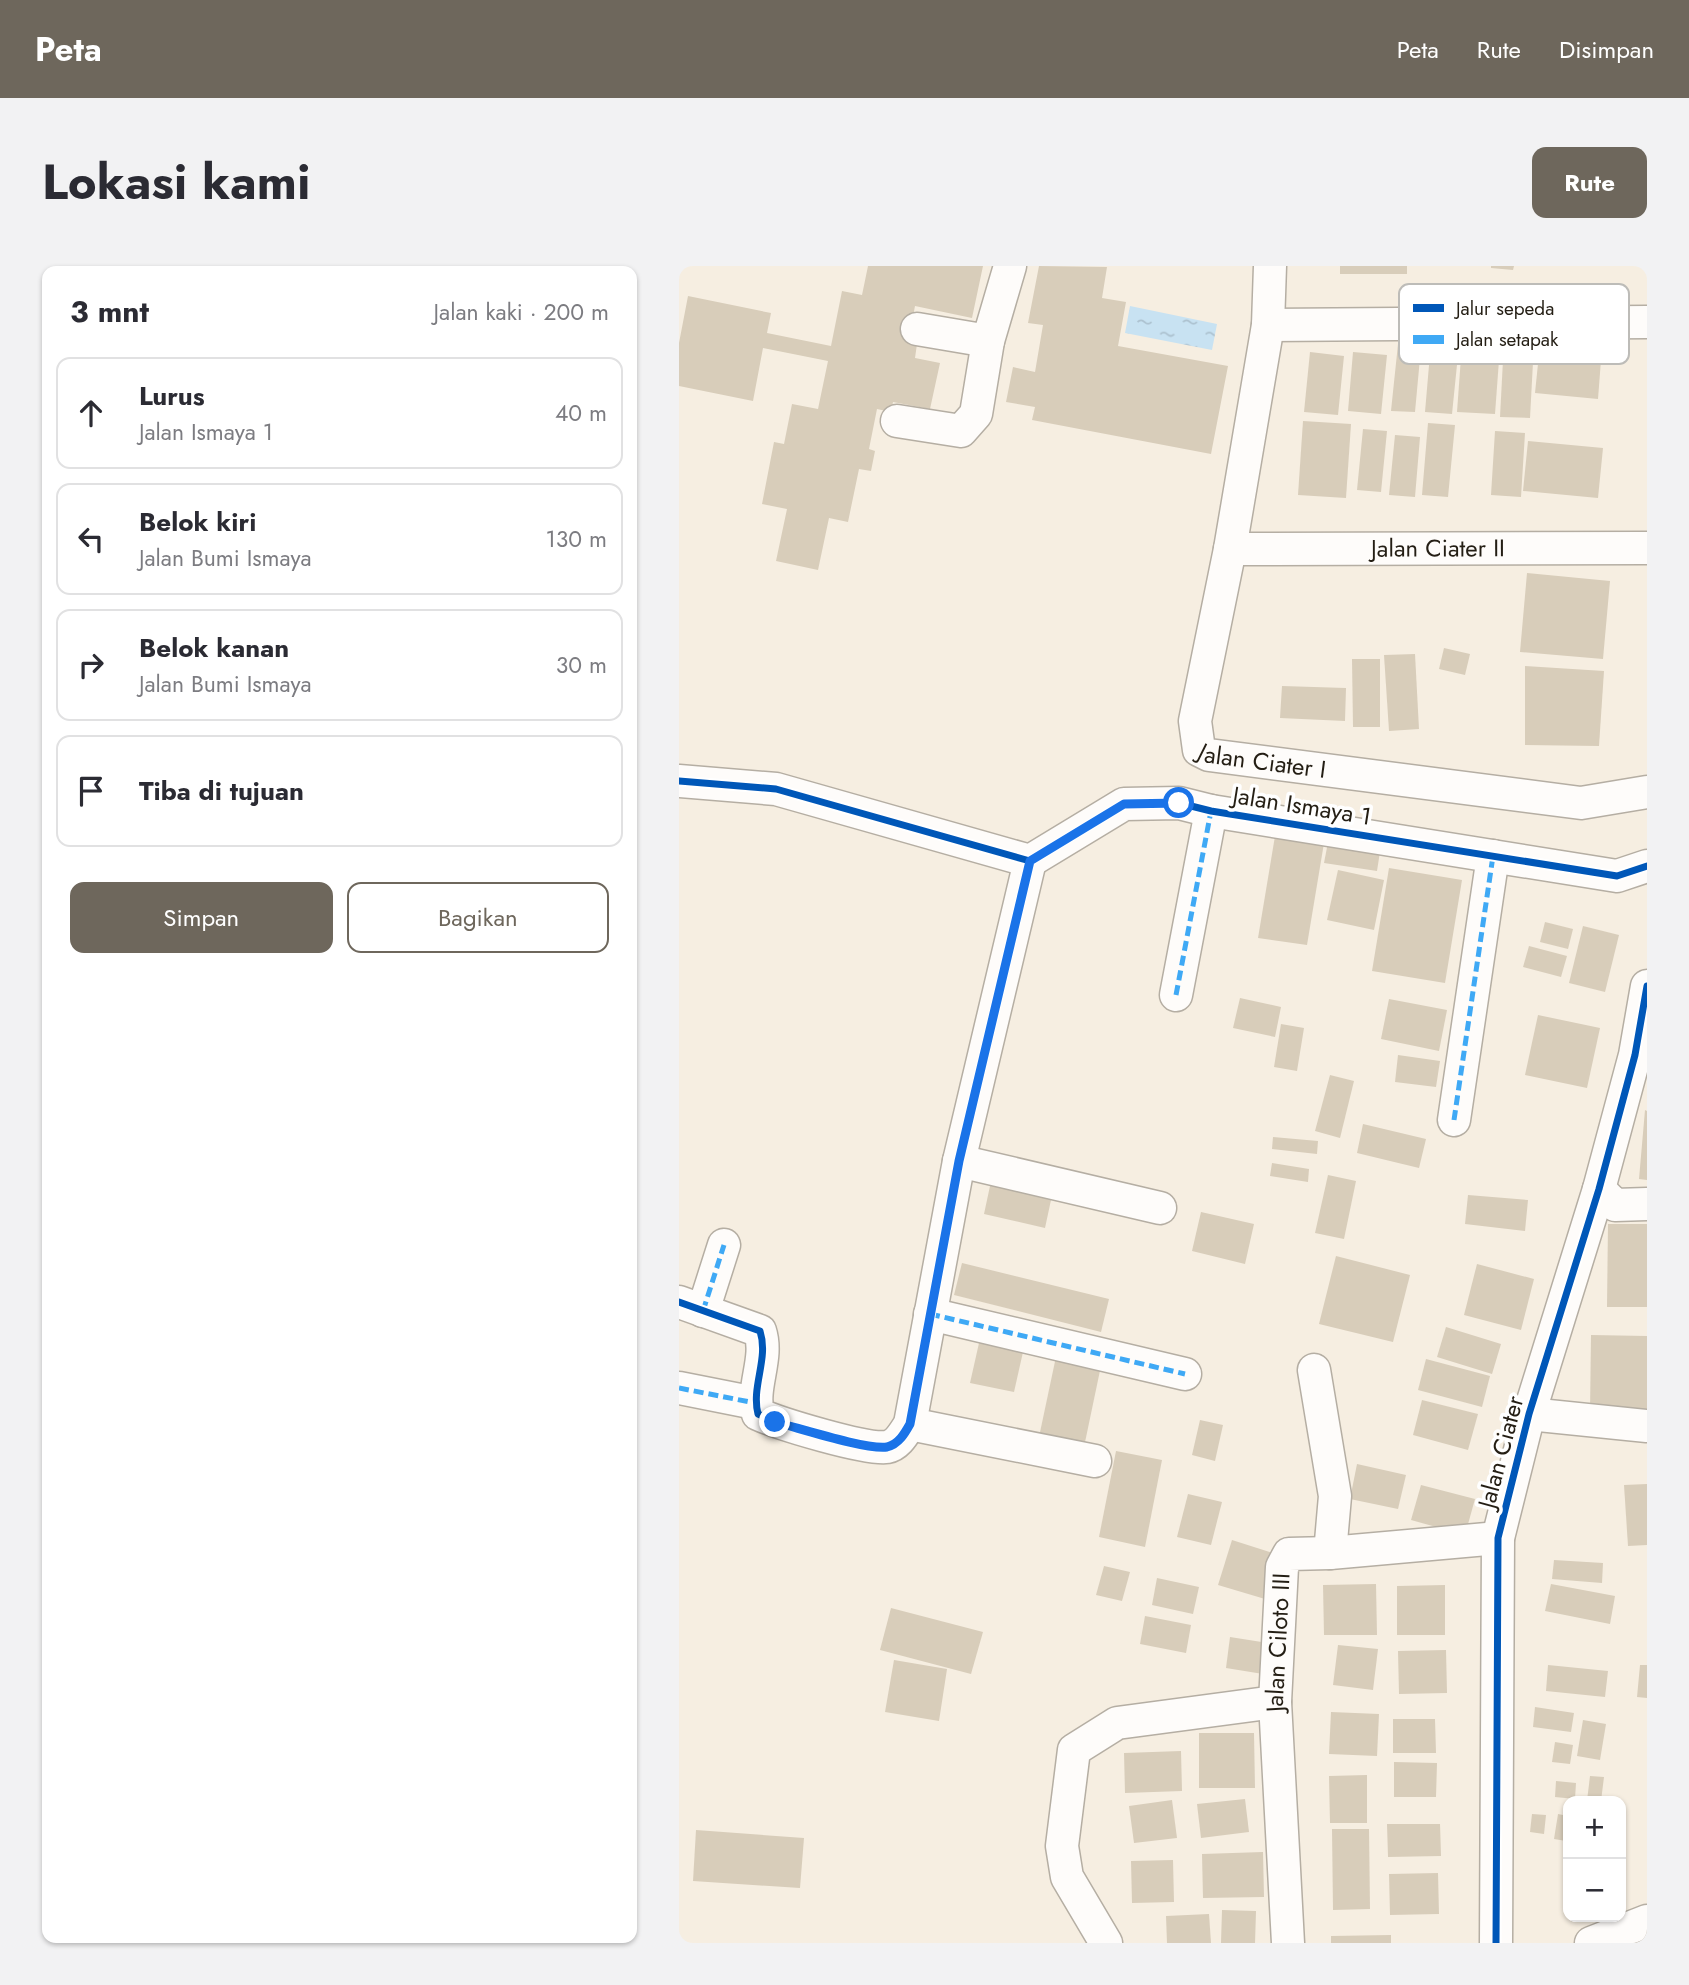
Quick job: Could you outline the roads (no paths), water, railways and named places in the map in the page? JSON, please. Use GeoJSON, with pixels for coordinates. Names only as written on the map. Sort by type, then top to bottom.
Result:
{"type":"FeatureCollection","features":[{"type":"Feature","properties":{"kind":"street"},"geometry":{"type":"LineString","coordinates":[[897,421],[961,431],[976,414],[988,341],[1010,266]]}},
{"type":"Feature","properties":{"kind":"street","name":"Jalan Ciater I"},"geometry":{"type":"LineString","coordinates":[[1270,266],[1268,326],[1230,549],[1195,721],[1199,750],[1209,755],[1581,803],[1647,792]]}},
{"type":"Feature","properties":{"kind":"street"},"geometry":{"type":"LineString","coordinates":[[1629,322],[1647,322]]}},
{"type":"Feature","properties":{"kind":"street"},"geometry":{"type":"LineString","coordinates":[[1268,326],[1399,325]]}},
{"type":"Feature","properties":{"kind":"street"},"geometry":{"type":"LineString","coordinates":[[917,329],[988,341]]}},
{"type":"Feature","properties":{"kind":"street","name":"Jalan Ciater II"},"geometry":{"type":"LineString","coordinates":[[1230,549],[1647,548]]}},
{"type":"Feature","properties":{"kind":"street"},"geometry":{"type":"LineString","coordinates":[[679,781],[776,789],[1030,861],[959,1161],[910,1424],[901,1439],[889,1447],[868,1446],[775,1422],[758,1414],[755,1403],[765,1345],[760,1331],[691,1306],[724,1245]]}},
{"type":"Feature","properties":{"kind":"street","name":"Jalan Ismaya 1"},"geometry":{"type":"LineString","coordinates":[[1030,861],[1124,804],[1179,803],[1211,811],[1617,876],[1647,866]]}},
{"type":"Feature","properties":{"kind":"street"},"geometry":{"type":"LineString","coordinates":[[1176,995],[1211,811]]}},
{"type":"Feature","properties":{"kind":"street"},"geometry":{"type":"LineString","coordinates":[[1454,1120],[1493,856]]}},
{"type":"Feature","properties":{"kind":"street","name":"Jalan Ciater"},"geometry":{"type":"LineString","coordinates":[[1496,1943],[1498,1538],[1529,1414],[1599,1189],[1635,1055],[1647,986]]}},
{"type":"Feature","properties":{"kind":"street"},"geometry":{"type":"LineString","coordinates":[[959,1161],[1160,1208]]}},
{"type":"Feature","properties":{"kind":"street"},"geometry":{"type":"LineString","coordinates":[[1599,1189],[1615,1205],[1647,1204]]}},
{"type":"Feature","properties":{"kind":"street"},"geometry":{"type":"LineString","coordinates":[[930,1314],[1185,1374]]}},
{"type":"Feature","properties":{"kind":"street"},"geometry":{"type":"LineString","coordinates":[[1314,1370],[1335,1496],[1330,1553]]}},
{"type":"Feature","properties":{"kind":"street"},"geometry":{"type":"LineString","coordinates":[[679,1388],[755,1403]]}},
{"type":"Feature","properties":{"kind":"street"},"geometry":{"type":"LineString","coordinates":[[1529,1414],[1647,1426]]}},
{"type":"Feature","properties":{"kind":"street"},"geometry":{"type":"LineString","coordinates":[[910,1424],[1095,1461]]}},
{"type":"Feature","properties":{"kind":"street","name":"Jalan Ciloto III"},"geometry":{"type":"LineString","coordinates":[[1288,1943],[1275,1702],[1282,1567],[1289,1554],[1330,1553],[1498,1538]]}},
{"type":"Feature","properties":{"kind":"street"},"geometry":{"type":"LineString","coordinates":[[1106,1943],[1067,1877],[1062,1846],[1074,1750],[1117,1723],[1275,1702]]}},
{"type":"Feature","properties":{"kind":"street"},"geometry":{"type":"LineString","coordinates":[[1591,1943],[1647,1921]]}},
{"type":"Feature","properties":{"kind":"water"},"geometry":{"type":"Polygon","coordinates":[[[1130,306],[1217,324],[1212,350],[1125,333],[1130,306]]]}}]}
